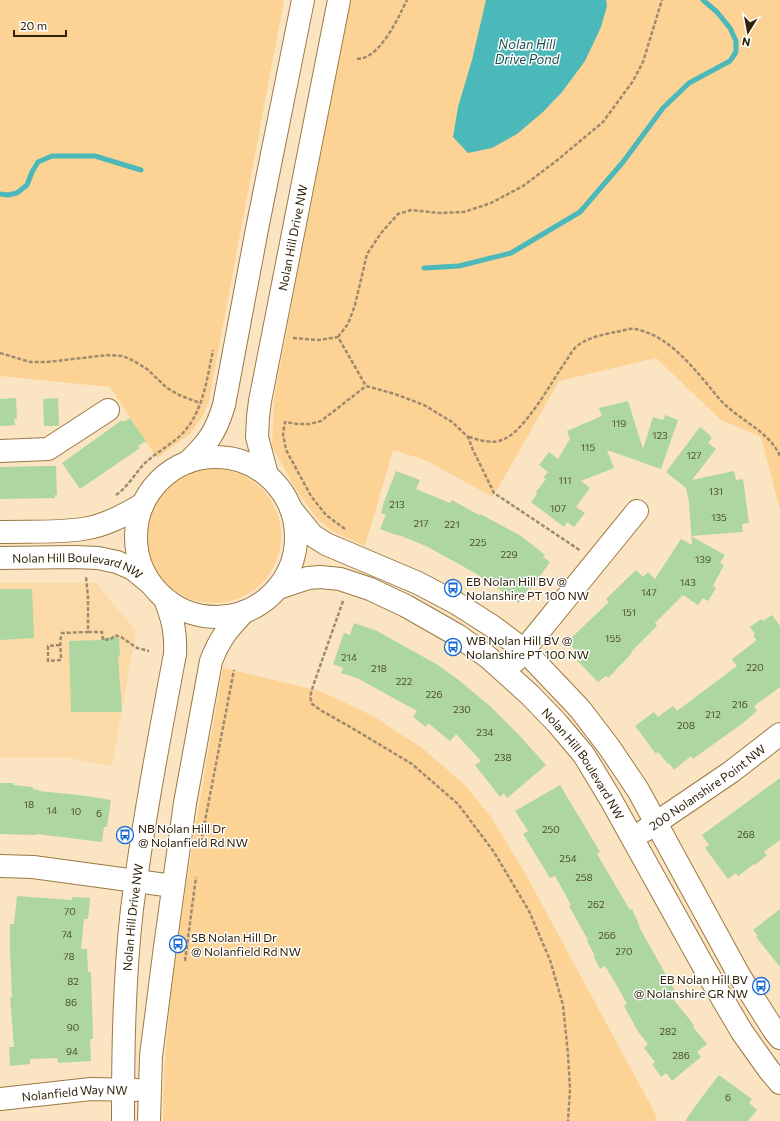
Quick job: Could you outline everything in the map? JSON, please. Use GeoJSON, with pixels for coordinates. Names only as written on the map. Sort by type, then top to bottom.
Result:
{"type":"FeatureCollection","features":[{"type":"Feature","properties":{"kind":"street"},"geometry":{"type":"LineString","coordinates":[[188,462],[204,446],[212,435],[219,421],[224,405],[257,229],[303,0]]}},
{"type":"Feature","properties":{"kind":"street","name":"Nolan Hill Drive NW"},"geometry":{"type":"LineString","coordinates":[[267,475],[258,437],[258,417],[272,334],[338,0]]}},
{"type":"Feature","properties":{"kind":"street"},"geometry":{"type":"LineString","coordinates":[[0,451],[48,449],[108,410]]}},
{"type":"Feature","properties":{"kind":"street"},"geometry":{"type":"LineString","coordinates":[[0,532],[84,529],[106,523],[123,516],[143,504],[154,486],[169,472],[188,462],[208,458],[229,458],[249,464],[267,475],[281,491],[291,509],[312,534],[326,544],[418,583],[456,603],[492,626],[524,650],[580,709],[609,747],[638,790],[739,975],[780,1038]]}},
{"type":"Feature","properties":{"kind":"street","name":"Nolan Hill Drive NW"},"geometry":{"type":"LineString","coordinates":[[122,1121],[126,970],[132,909],[152,776],[175,654],[176,637],[173,621],[158,591],[141,565],[136,545],[137,524],[143,504]]}},
{"type":"Feature","properties":{"kind":"street"},"geometry":{"type":"LineString","coordinates":[[149,1121],[151,1056],[173,886],[185,803],[211,661],[224,634],[244,612],[263,602],[278,588],[289,570],[295,550],[296,529],[291,509]]}},
{"type":"Feature","properties":{"kind":"street"},"geometry":{"type":"LineString","coordinates":[[506,673],[637,511]]}},
{"type":"Feature","properties":{"kind":"street","name":"Nolan Hill Boulevard NW"},"geometry":{"type":"LineString","coordinates":[[0,558],[75,557],[98,558],[117,562],[133,569],[183,610],[203,616],[224,617],[244,612]]}},
{"type":"Feature","properties":{"kind":"street","name":"Nolan Hill Boulevard NW"},"geometry":{"type":"LineString","coordinates":[[278,588],[308,578],[320,577],[340,579],[370,588],[406,606],[457,635],[489,658],[530,695],[557,723],[584,755],[610,798],[705,969],[742,1032],[780,1083]]}},
{"type":"Feature","properties":{"kind":"street","name":"200 Nolanshire Point NW"},"geometry":{"type":"LineString","coordinates":[[633,839],[731,772],[780,734]]}},
{"type":"Feature","properties":{"kind":"street"},"geometry":{"type":"LineString","coordinates":[[0,866],[33,867],[173,886]]}},
{"type":"Feature","properties":{"kind":"street","name":"Nolanfield Way NW"},"geometry":{"type":"LineString","coordinates":[[0,1099],[91,1089],[150,1090]]}},
{"type":"Feature","properties":{"kind":"path"},"geometry":{"type":"LineString","coordinates":[[357,59],[362,59],[375,52],[396,23],[407,0]]}},
{"type":"Feature","properties":{"kind":"path"},"geometry":{"type":"LineString","coordinates":[[272,334],[300,339],[319,340],[338,337],[348,324],[355,305],[366,254],[381,233],[398,214],[411,210],[439,213],[464,212],[491,203],[524,186],[603,122],[633,81],[644,62],[662,0]]}},
{"type":"Feature","properties":{"kind":"path"},"geometry":{"type":"LineString","coordinates":[[468,437],[480,440],[500,441],[511,436],[530,416],[575,348],[591,338],[633,328],[651,334],[670,346],[693,366],[719,399],[740,418],[767,437],[777,449],[780,456]]}},
{"type":"Feature","properties":{"kind":"path"},"geometry":{"type":"LineString","coordinates":[[338,337],[366,386],[395,394],[424,405],[452,422],[468,437],[494,493],[597,561]]}},
{"type":"Feature","properties":{"kind":"path"},"geometry":{"type":"LineString","coordinates":[[112,498],[121,492],[149,460],[180,435],[194,418],[200,403],[213,349]]}},
{"type":"Feature","properties":{"kind":"path"},"geometry":{"type":"LineString","coordinates":[[0,353],[30,362],[47,362],[108,355],[123,356],[146,368],[167,388],[200,403]]}},
{"type":"Feature","properties":{"kind":"path"},"geometry":{"type":"LineString","coordinates":[[351,532],[344,529],[326,515],[311,496],[286,450],[283,434],[285,422],[310,424],[321,421],[366,386]]}},
{"type":"Feature","properties":{"kind":"path"},"geometry":{"type":"LineString","coordinates":[[86,577],[88,597],[88,632]]}},
{"type":"Feature","properties":{"kind":"path"},"geometry":{"type":"LineString","coordinates":[[343,600],[313,686],[310,697],[312,704],[412,764],[458,804],[494,852],[525,904],[550,960],[563,1005],[570,1089],[568,1121]]}},
{"type":"Feature","properties":{"kind":"path"},"geometry":{"type":"LineString","coordinates":[[60,645],[48,646],[48,661],[61,660],[60,645],[59,641],[62,633],[102,632],[102,640],[111,639],[115,635],[121,637],[137,648],[149,651]]}},
{"type":"Feature","properties":{"kind":"path"},"geometry":{"type":"LineString","coordinates":[[200,847],[234,670]]}},
{"type":"Feature","properties":{"kind":"path"},"geometry":{"type":"LineString","coordinates":[[183,968],[193,908],[196,874]]}},
{"type":"Feature","properties":{"kind":"shaded area"},"geometry":{"type":"Polygon","coordinates":[[[0,0],[284,0],[209,400],[203,415],[191,433],[157,458],[110,387],[0,376],[0,0]]]}},
{"type":"Feature","properties":{"kind":"shaded area"},"geometry":{"type":"Polygon","coordinates":[[[350,0],[780,0],[780,510],[761,437],[721,420],[656,358],[559,381],[493,497],[425,460],[393,450],[365,546],[334,532],[319,521],[296,490],[272,446],[274,398],[350,0]]]}},
{"type":"Feature","properties":{"kind":"shaded area"},"geometry":{"type":"Polygon","coordinates":[[[221,469],[246,477],[257,484],[266,493],[276,510],[280,523],[280,549],[276,562],[266,579],[257,588],[240,598],[227,602],[207,603],[182,595],[171,588],[162,579],[152,562],[148,549],[147,529],[155,504],[162,493],[171,484],[188,474],[201,470],[221,469]]]}},
{"type":"Feature","properties":{"kind":"shaded area"},"geometry":{"type":"Polygon","coordinates":[[[0,583],[96,583],[136,631],[112,766],[69,758],[0,758],[0,583]]]}},
{"type":"Feature","properties":{"kind":"shaded area"},"geometry":{"type":"Polygon","coordinates":[[[223,668],[320,691],[373,716],[422,748],[465,785],[491,817],[525,873],[657,1117],[655,1121],[163,1121],[164,1075],[172,985],[194,838],[223,668]]]}},
{"type":"Feature","properties":{"kind":"water","name":"Nolan Hill Drive Pond"},"geometry":{"type":"Polygon","coordinates":[[[486,0],[606,0],[607,6],[601,27],[585,61],[562,92],[543,112],[517,134],[492,148],[468,153],[453,137],[458,107],[472,60],[486,0]]]}},
{"type":"Feature","properties":{"kind":"building"},"geometry":{"type":"Polygon","coordinates":[[[16,398],[17,419],[14,419],[15,425],[0,426],[0,399],[16,398]]]}},
{"type":"Feature","properties":{"kind":"building"},"geometry":{"type":"Polygon","coordinates":[[[58,398],[59,426],[44,426],[43,399],[58,398]]]}},
{"type":"Feature","properties":{"kind":"building"},"geometry":{"type":"Polygon","coordinates":[[[628,401],[643,449],[653,417],[663,420],[665,415],[678,420],[661,469],[607,450],[614,468],[581,481],[590,488],[576,507],[585,513],[574,527],[567,522],[564,527],[531,502],[537,494],[536,492],[546,479],[543,478],[548,472],[539,465],[549,452],[558,459],[570,439],[567,431],[602,416],[599,408],[628,401]]]}},
{"type":"Feature","properties":{"kind":"building"},"geometry":{"type":"Polygon","coordinates":[[[130,418],[146,441],[138,446],[140,448],[80,489],[62,463],[122,420],[123,422],[130,418]]]}},
{"type":"Feature","properties":{"kind":"building"},"geometry":{"type":"Polygon","coordinates":[[[700,427],[711,436],[710,437],[712,438],[708,443],[716,449],[692,480],[734,471],[736,480],[743,479],[749,523],[742,524],[743,532],[691,536],[689,502],[686,488],[666,472],[700,427]]]}},
{"type":"Feature","properties":{"kind":"building"},"geometry":{"type":"Polygon","coordinates":[[[56,466],[57,495],[55,495],[55,498],[0,499],[0,467],[56,466]]]}},
{"type":"Feature","properties":{"kind":"building"},"geometry":{"type":"Polygon","coordinates":[[[396,471],[420,480],[416,489],[450,503],[452,500],[479,515],[480,514],[521,536],[545,555],[543,557],[550,562],[519,603],[475,573],[426,546],[380,529],[386,515],[381,513],[382,507],[396,471]]]}},
{"type":"Feature","properties":{"kind":"building"},"geometry":{"type":"Polygon","coordinates":[[[691,536],[725,555],[720,563],[724,565],[713,586],[716,588],[708,601],[703,598],[698,605],[683,595],[655,623],[657,626],[608,678],[606,676],[598,682],[571,654],[575,650],[567,642],[609,602],[606,599],[636,570],[643,577],[648,572],[655,579],[681,539],[692,545],[691,536]]]}},
{"type":"Feature","properties":{"kind":"building"},"geometry":{"type":"Polygon","coordinates":[[[0,589],[32,589],[34,638],[0,640],[0,589]]]}},
{"type":"Feature","properties":{"kind":"building"},"geometry":{"type":"Polygon","coordinates":[[[772,615],[780,626],[780,687],[754,706],[757,711],[743,723],[693,759],[691,756],[674,770],[658,752],[656,754],[635,726],[654,712],[658,717],[673,706],[677,711],[737,666],[732,659],[757,640],[753,636],[755,634],[750,627],[761,619],[763,621],[772,615]]]}},
{"type":"Feature","properties":{"kind":"building"},"geometry":{"type":"Polygon","coordinates":[[[354,623],[377,631],[438,665],[460,681],[491,707],[546,765],[507,798],[504,793],[500,797],[475,765],[481,761],[456,734],[450,741],[428,723],[426,727],[413,717],[417,711],[357,678],[341,673],[343,668],[333,664],[344,633],[350,635],[354,623]]]}},
{"type":"Feature","properties":{"kind":"building"},"geometry":{"type":"Polygon","coordinates":[[[119,637],[120,655],[118,656],[122,712],[71,712],[69,641],[101,640],[101,638],[119,637]]]}},
{"type":"Feature","properties":{"kind":"building"},"geometry":{"type":"Polygon","coordinates":[[[780,778],[780,840],[764,852],[767,855],[755,865],[754,864],[738,876],[736,873],[728,879],[705,848],[709,845],[702,835],[780,778]]]}},
{"type":"Feature","properties":{"kind":"building"},"geometry":{"type":"Polygon","coordinates":[[[0,783],[13,783],[13,785],[33,787],[33,789],[39,791],[111,800],[107,827],[104,827],[102,842],[37,834],[0,834],[0,783]]]}},
{"type":"Feature","properties":{"kind":"building"},"geometry":{"type":"Polygon","coordinates":[[[560,785],[600,852],[597,854],[630,910],[632,909],[639,927],[679,998],[674,1000],[707,1044],[697,1052],[701,1057],[672,1081],[666,1073],[661,1077],[652,1064],[655,1062],[644,1048],[648,1044],[639,1033],[624,1006],[627,1004],[616,984],[605,966],[600,969],[587,941],[588,940],[569,906],[571,905],[555,876],[550,878],[523,834],[528,831],[515,811],[560,785]]]}},
{"type":"Feature","properties":{"kind":"building"},"geometry":{"type":"Polygon","coordinates":[[[17,896],[72,900],[72,897],[90,898],[88,919],[84,919],[81,949],[87,949],[88,972],[91,972],[93,1039],[90,1039],[91,1061],[58,1063],[57,1058],[30,1059],[30,1064],[10,1066],[9,1047],[14,1047],[10,997],[12,997],[10,924],[14,924],[17,896]]]}},
{"type":"Feature","properties":{"kind":"building"},"geometry":{"type":"Polygon","coordinates":[[[780,909],[780,967],[756,937],[758,936],[753,930],[780,909]]]}},
{"type":"Feature","properties":{"kind":"building"},"geometry":{"type":"Polygon","coordinates":[[[719,1075],[752,1099],[749,1103],[757,1110],[748,1121],[685,1121],[699,1101],[719,1075]]]}},
{"type":"Feature","properties":{"kind":"waterway"},"geometry":{"type":"LineString","coordinates":[[424,268],[459,266],[511,253],[580,212],[623,162],[663,108],[689,83],[730,61],[736,52],[736,41],[730,28],[717,12],[703,0]]}},
{"type":"Feature","properties":{"kind":"waterway"},"geometry":{"type":"LineString","coordinates":[[0,194],[8,195],[17,193],[27,185],[38,162],[52,156],[95,156],[141,170]]}},
{"type":"Feature","properties":{"kind":"place","name":"EB Nolan Hill BV @ Nolanshire PT 100 NW"},"geometry":{"type":"Point","coordinates":[453,588]}},
{"type":"Feature","properties":{"kind":"place","name":"WB Nolan Hill BV @ Nolanshire PT 100 NW"},"geometry":{"type":"Point","coordinates":[453,647]}},
{"type":"Feature","properties":{"kind":"place","name":"NB Nolan Hill Dr @ Nolanfield Rd NW"},"geometry":{"type":"Point","coordinates":[125,835]}},
{"type":"Feature","properties":{"kind":"place","name":"SB Nolan Hill Dr @ Nolanfield Rd NW"},"geometry":{"type":"Point","coordinates":[178,944]}},
{"type":"Feature","properties":{"kind":"place","name":"EB Nolan Hill BV @ Nolanshire GR NW"},"geometry":{"type":"Point","coordinates":[761,986]}}]}
